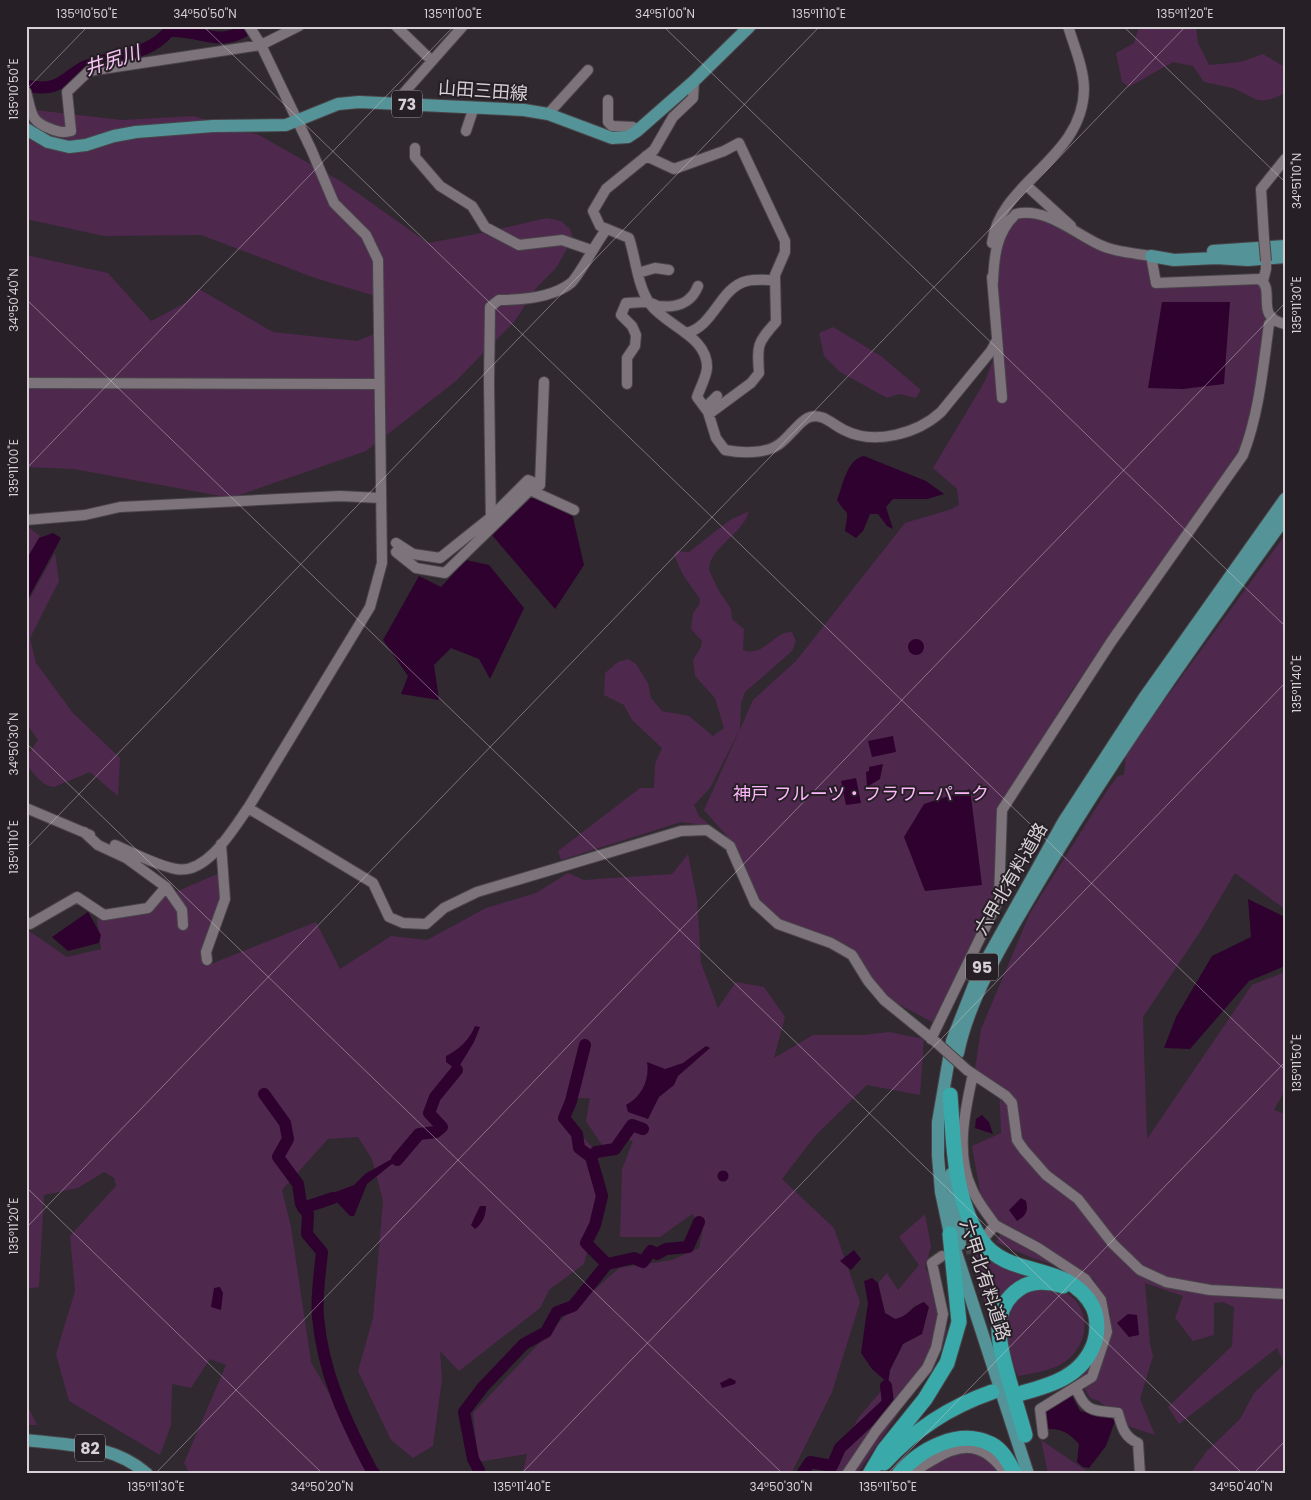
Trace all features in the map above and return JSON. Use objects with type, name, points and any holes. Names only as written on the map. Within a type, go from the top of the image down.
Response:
[{"type":"highway","points":[[950,1095],[956,1160],[963,1199],[976,1231],[984,1244],[996,1254],[1012,1262],[1054,1274],[1074,1284],[1088,1298],[1097,1324],[1096,1338],[1084,1362],[1071,1374],[1056,1384],[1021,1389],[1054,1374],[1077,1357],[1086,1343],[1089,1320],[1079,1299],[1062,1286],[1041,1282],[1022,1286],[1012,1294],[1000,1314],[999,1342],[1025,1435]]},
{"type":"highway","points":[[870,1474],[884,1450],[925,1399],[946,1363],[959,1322],[950,1234]]},
{"type":"highway","points":[[875,1474],[918,1430],[934,1419],[953,1407],[994,1396],[939,1423],[924,1433],[888,1474]]},
{"type":"highway","points":[[899,1474],[908,1463],[924,1451],[952,1439],[975,1439],[992,1445],[1007,1458],[1015,1474]]},
{"type":"main road","name":"山田三田線","points":[[26,129],[48,142],[69,147],[86,145],[114,136],[136,132],[213,126],[280,125],[296,122],[338,104],[394,104],[516,109],[548,114],[612,138],[628,137],[638,132],[750,26]]},
{"type":"main road","points":[[1216,254],[1285,241]]},
{"type":"main road","points":[[1216,254],[1285,246]]},
{"type":"main road","points":[[1151,256],[1285,252]]},
{"type":"main road","points":[[1216,254],[1248,260],[1285,257]]},
{"type":"main road","points":[[1268,524],[1285,494]]},
{"type":"main road","name":"六甲北有料道路","points":[[1028,1474],[950,1234],[941,1192],[938,1122],[952,1041],[978,974],[1019,898],[1094,775],[1144,698],[1285,499]]},
{"type":"main road","name":"六甲北有料道路","points":[[1036,1474],[1025,1435],[960,1241],[949,1155],[950,1095],[960,1045],[972,1010],[1008,935],[1072,826],[1152,704],[1285,518]]},
{"type":"main road","name":"82","points":[[26,1440],[104,1451],[124,1458],[147,1474]]},
{"type":"street","points":[[26,808],[178,870],[190,869],[201,864],[221,844],[248,808],[370,607],[382,562],[378,260],[366,234],[334,203],[311,149],[296,122],[261,45],[249,26]]},
{"type":"street","points":[[26,92],[31,115],[39,125],[62,134],[71,132],[67,92],[89,71],[261,45],[299,26]]},
{"type":"street","points":[[396,26],[431,60]]},
{"type":"street","points":[[394,104],[463,26]]},
{"type":"street","points":[[1002,398],[991,248],[996,226],[1007,206],[1060,150],[1077,124],[1084,89],[1082,74],[1068,26]]},
{"type":"street","points":[[548,114],[588,70]]},
{"type":"street","points":[[694,81],[693,98],[673,117],[661,141],[606,189],[593,211],[596,221],[606,230],[618,232],[629,238],[638,273],[649,302],[668,321],[686,333],[698,345],[705,360],[705,375],[697,397],[707,411],[720,445],[725,450],[736,452],[767,449],[778,445],[806,419],[812,416],[822,417],[846,431],[860,435],[888,436],[912,432],[941,412],[992,351],[997,340]]},
{"type":"street","points":[[608,100],[608,122],[612,126],[634,128],[638,132]]},
{"type":"street","points":[[466,131],[474,106]]},
{"type":"street","points":[[646,156],[674,168],[724,151],[739,143],[785,241],[784,252],[775,280],[778,305],[776,322],[764,335],[757,348],[759,373],[751,383],[707,411]]},
{"type":"street","points":[[414,148],[415,157],[440,186],[472,206],[485,226],[519,245],[562,240],[591,250]]},
{"type":"street","points":[[1285,158],[1260,189],[1266,261],[1266,269],[1262,281],[1268,314],[1272,320],[1285,324]]},
{"type":"street","points":[[1026,185],[1075,230]]},
{"type":"street","points":[[993,282],[1000,236],[1006,224],[1016,214],[1032,212],[1075,230],[1098,244],[1116,250],[1151,256],[1156,283],[1249,278],[1262,281]]},
{"type":"street","points":[[491,522],[490,307],[499,300],[518,300],[546,295],[571,282],[606,230]]},
{"type":"street","points":[[638,273],[655,268],[669,270]]},
{"type":"street","points":[[686,333],[695,331],[707,322],[717,306],[745,281],[775,280]]},
{"type":"street","points":[[627,384],[627,358],[635,346],[636,335],[632,326],[621,316],[626,303],[649,302],[655,305],[673,307],[685,303],[695,293],[698,286]]},
{"type":"street","points":[[934,1041],[999,900],[1002,810],[1111,642],[1243,455],[1250,436],[1263,373],[1269,324],[1272,320]]},
{"type":"street","points":[[417,575],[445,573],[528,480],[540,485],[544,382]]},
{"type":"street","points":[[26,383],[379,384]]},
{"type":"street","points":[[707,411],[717,396]]},
{"type":"street","points":[[445,573],[416,568],[396,547],[413,554],[440,558],[491,522],[530,490],[574,510]]},
{"type":"street","points":[[26,520],[85,515],[120,507],[332,497],[381,498]]},
{"type":"street","points":[[248,808],[373,883],[389,917],[402,923],[426,924],[444,908],[477,892],[681,831],[707,830],[730,846],[756,903],[778,924],[830,943],[852,955],[868,981],[884,1000],[970,1072],[1006,1096],[1012,1103],[1017,1140],[1024,1150],[1046,1175],[1078,1199],[1113,1244],[1140,1270],[1166,1282],[1210,1290],[1285,1294]]},
{"type":"street","points":[[84,832],[98,845],[126,858],[166,887],[182,910],[183,926]]},
{"type":"street","points":[[207,960],[206,952],[225,899],[221,844]]},
{"type":"street","points":[[26,922],[30,924],[77,897],[104,915],[148,908],[166,887]]},
{"type":"street","points":[[970,1072],[964,1131],[964,1168],[972,1190],[995,1225],[1038,1248],[1085,1279],[1101,1300],[1106,1332],[1092,1377],[1040,1409],[1043,1434]]},
{"type":"street","points":[[985,1237],[995,1225]]},
{"type":"street","points":[[847,1474],[876,1431],[927,1368],[936,1348],[943,1314],[932,1263],[942,1256]]},
{"type":"street","points":[[1076,1388],[1081,1401],[1091,1410],[1118,1412],[1124,1433],[1130,1440],[1138,1443],[1140,1474]]},
{"type":"street","points":[[914,1474],[949,1450],[968,1448],[984,1452],[997,1460],[1006,1474]]},
{"type":"green space","points":[[1139,26],[1196,26],[1198,43],[1209,65],[1241,62],[1263,54],[1285,67],[1285,93],[1268,100],[1257,100],[1232,88],[1204,82],[1193,66],[1173,62],[1129,87],[1122,82],[1116,53],[1134,43]]},
{"type":"green space","points":[[26,109],[122,120],[193,116],[259,135],[342,182],[428,243],[547,218],[561,221],[570,229],[573,238],[556,268],[537,287],[514,322],[456,381],[366,451],[231,498],[74,469],[26,467],[26,255],[108,273],[151,321],[185,303],[199,289],[273,332],[357,341],[377,333],[385,311],[372,295],[315,278],[201,235],[104,236],[26,219]]},
{"type":"green space","name":"神戸 フルーツ・フラワーパーク","points":[[1032,215],[1106,249],[1151,256],[1156,285],[1260,282],[1267,316],[1265,347],[1254,406],[1239,455],[1070,693],[997,813],[994,900],[934,1023],[887,998],[854,954],[779,920],[760,902],[734,844],[704,810],[753,700],[796,661],[905,523],[952,509],[959,505],[957,489],[933,468],[985,381],[1001,338],[994,262],[997,242],[1018,218]]},
{"type":"green space","points":[[833,327],[881,356],[921,390],[916,398],[899,394],[887,398],[840,372],[824,356],[819,333]]},
{"type":"green space","points":[[749,511],[740,527],[714,554],[709,570],[719,591],[731,609],[732,619],[744,629],[743,650],[750,651],[763,648],[786,633],[792,632],[796,641],[792,651],[745,692],[741,704],[740,729],[710,788],[694,805],[699,816],[711,826],[681,822],[561,860],[558,851],[640,788],[654,788],[655,764],[662,748],[632,720],[624,705],[604,695],[605,673],[618,662],[628,659],[636,664],[648,683],[651,698],[662,711],[689,716],[713,736],[724,728],[715,698],[695,676],[693,660],[701,647],[702,641],[691,629],[693,613],[699,605],[700,599],[683,575],[674,555],[677,551],[689,552],[730,520]]},
{"type":"green space","points":[[26,525],[40,536],[26,560]]},
{"type":"green space","points":[[1285,535],[1285,909],[1235,873],[1200,932],[1143,1017],[1147,1139],[1252,985],[1285,972],[1285,1090],[1274,1110],[1285,1114],[1285,1474],[1190,1474],[1207,1451],[1240,1419],[1254,1393],[1284,1364],[1277,1348],[1179,1424],[1168,1407],[1232,1346],[1234,1307],[1223,1302],[1214,1303],[1214,1335],[1193,1341],[1175,1318],[1183,1296],[1145,1283],[1150,1344],[1153,1356],[1140,1399],[1155,1435],[1128,1426],[1099,1401],[1090,1398],[1078,1376],[1093,1361],[1111,1315],[1094,1279],[1030,1257],[996,1242],[1002,1232],[984,1214],[972,1146],[1001,1133],[999,1086],[975,1069],[981,1029],[1030,913],[1108,789],[1118,776],[1124,775],[1126,753]]},
{"type":"green space","points":[[55,553],[59,581],[30,638],[36,663],[73,713],[120,758],[118,796],[90,772],[54,787],[42,782],[27,765],[29,753],[38,740],[26,723],[26,600],[30,598]]},
{"type":"green space","points":[[688,854],[697,899],[701,963],[718,1008],[736,982],[764,987],[785,1017],[774,1058],[813,1035],[864,1035],[889,1032],[924,1039],[920,1095],[867,1085],[815,1136],[782,1179],[834,1228],[860,1302],[832,1392],[791,1474],[515,1474],[523,1471],[527,1454],[478,1462],[473,1413],[565,1316],[619,1268],[672,1260],[699,1248],[703,1228],[692,1214],[660,1237],[620,1237],[622,1169],[633,1141],[624,1139],[604,1148],[586,1121],[590,1098],[575,1098],[567,1121],[599,1154],[596,1217],[584,1264],[549,1290],[540,1308],[459,1371],[440,1351],[442,1379],[433,1446],[413,1458],[391,1440],[358,1371],[373,1318],[383,1201],[372,1159],[358,1137],[328,1139],[282,1190],[291,1227],[311,1362],[367,1459],[384,1474],[190,1474],[184,1463],[226,1365],[210,1359],[191,1388],[172,1384],[171,1425],[160,1455],[69,1401],[56,1354],[75,1291],[70,1236],[116,1186],[114,1178],[104,1172],[78,1188],[44,1195],[39,1287],[26,1289],[26,929],[67,957],[101,949],[97,919],[143,906],[222,872],[211,964],[316,922],[340,969],[391,936],[427,940],[486,908],[536,893],[568,873],[584,880],[672,874]]},
{"type":"green space","points":[[925,1214],[931,1246],[925,1268],[933,1283],[947,1331],[940,1353],[857,1474],[827,1474],[859,1417],[888,1383],[890,1370],[903,1344],[916,1304],[904,1317],[896,1319],[885,1313],[878,1283],[887,1273],[898,1290],[919,1265],[899,1237]]},
{"type":"green space","points":[[979,1252],[1005,1267],[1042,1275],[1001,1302],[992,1324],[971,1260]]},
{"type":"green space","points":[[1055,1288],[1069,1294],[1077,1302],[1082,1312],[1084,1333],[1075,1353],[1066,1361],[1037,1373],[1018,1376],[1005,1338],[1006,1316],[1011,1307],[1020,1298],[1034,1289]]},
{"type":"green space","points":[[26,1403],[37,1425],[26,1425]]},
{"type":"green space","points":[[1041,1440],[1091,1474],[1048,1474]]},
{"type":"green space","points":[[957,1449],[986,1453],[1002,1474],[918,1474]]},
{"type":"shaded area","points":[[1162,302],[1230,302],[1224,384],[1183,389],[1148,388]]},
{"type":"shaded area","points":[[864,456],[926,481],[944,494],[927,499],[893,499],[886,507],[893,529],[887,526],[878,514],[870,514],[863,531],[856,538],[845,531],[847,513],[837,500],[853,462]]},
{"type":"shaded area","points":[[532,497],[572,513],[584,565],[555,609],[492,535]]},
{"type":"shaded area","points":[[53,533],[61,538],[29,597],[26,599],[26,560],[39,538]]},
{"type":"shaded area","points":[[466,560],[489,565],[524,608],[490,679],[479,659],[451,648],[434,665],[439,700],[401,694],[408,676],[383,640],[419,576],[441,587]]},
{"type":"shaded area","points":[[916,639],[922,641],[924,647],[922,653],[916,655],[910,653],[908,647],[910,641]]},
{"type":"shaded area","points":[[893,736],[896,752],[872,757],[868,741]]},
{"type":"shaded area","points":[[883,764],[880,779],[867,787],[866,772],[869,771],[869,767]]},
{"type":"shaded area","points":[[856,778],[861,803],[846,805],[841,781]]},
{"type":"shaded area","points":[[970,789],[982,885],[925,891],[904,837],[924,804]]},
{"type":"shaded area","points":[[1248,899],[1285,917],[1285,966],[1249,981],[1190,1049],[1164,1048],[1176,1017],[1212,956],[1251,937]]},
{"type":"shaded area","points":[[88,912],[101,935],[99,943],[68,951],[52,937]]},
{"type":"shaded area","points":[[475,1026],[480,1027],[474,1042],[457,1070],[446,1062],[446,1056],[463,1044]]},
{"type":"shaded area","points":[[706,1046],[710,1048],[678,1076],[674,1085],[659,1097],[648,1119],[628,1112],[626,1105],[632,1102],[644,1087],[648,1068],[647,1062],[665,1069],[683,1063]]},
{"type":"shaded area","points":[[982,1115],[989,1122],[993,1134],[975,1128],[976,1119]]},
{"type":"shaded area","points":[[397,1156],[397,1160],[367,1184],[354,1216],[350,1216],[333,1198],[333,1193],[354,1185],[365,1174]]},
{"type":"shaded area","points":[[723,1170],[729,1176],[723,1182],[717,1176]]},
{"type":"shaded area","points":[[1021,1198],[1026,1201],[1027,1211],[1017,1221],[1009,1210]]},
{"type":"shaded area","points":[[480,1206],[486,1206],[485,1213],[482,1221],[475,1229],[471,1225]]},
{"type":"shaded area","points":[[854,1250],[861,1259],[851,1270],[840,1261]]},
{"type":"shaded area","points":[[872,1278],[878,1283],[885,1313],[895,1319],[924,1302],[929,1307],[922,1334],[903,1344],[890,1370],[888,1383],[872,1369],[861,1353],[868,1303],[864,1281]]},
{"type":"shaded area","points":[[220,1287],[223,1293],[221,1310],[211,1307],[214,1288]]},
{"type":"shaded area","points":[[1128,1314],[1137,1315],[1139,1335],[1129,1337],[1117,1323]]},
{"type":"shaded area","points":[[730,1378],[736,1381],[735,1384],[722,1388],[720,1383]]},
{"type":"shaded area","points":[[1072,1396],[1080,1411],[1112,1418],[1115,1421],[1106,1446],[1089,1468],[1083,1467],[1077,1462],[1079,1444],[1072,1437],[1061,1430],[1047,1429],[1045,1411]]},
{"type":"waterway","name":"井尻川","points":[[26,86],[43,88],[53,86],[86,66],[130,54],[152,45],[169,31],[181,31],[220,38],[230,37],[252,26]]},
{"type":"waterway","points":[[477,1474],[479,1470],[473,1459],[464,1412],[483,1387],[524,1344],[546,1332],[557,1312],[573,1306],[607,1264],[586,1243],[595,1225],[602,1196],[591,1157],[579,1148],[577,1134],[564,1118],[571,1101],[585,1045]]},
{"type":"waterway","points":[[397,1160],[419,1134],[436,1132],[442,1127],[429,1113],[435,1097],[457,1070]]},
{"type":"waterway","points":[[264,1094],[285,1123],[288,1139],[278,1157],[298,1184],[301,1204],[308,1214],[307,1234],[322,1252],[318,1317],[330,1378],[353,1434],[375,1474]]},
{"type":"waterway","points":[[591,1157],[596,1152],[615,1149],[632,1125],[643,1129]]},
{"type":"waterway","points":[[303,1208],[333,1198]]},
{"type":"waterway","points":[[607,1264],[634,1258],[643,1262],[651,1251],[657,1254],[666,1249],[688,1247],[699,1222]]},
{"type":"waterway","points":[[802,1474],[810,1462],[832,1466],[840,1448],[888,1403],[886,1386]]},
{"type":"tunnel","points":[[951,1254],[969,1249],[985,1237]]}]
